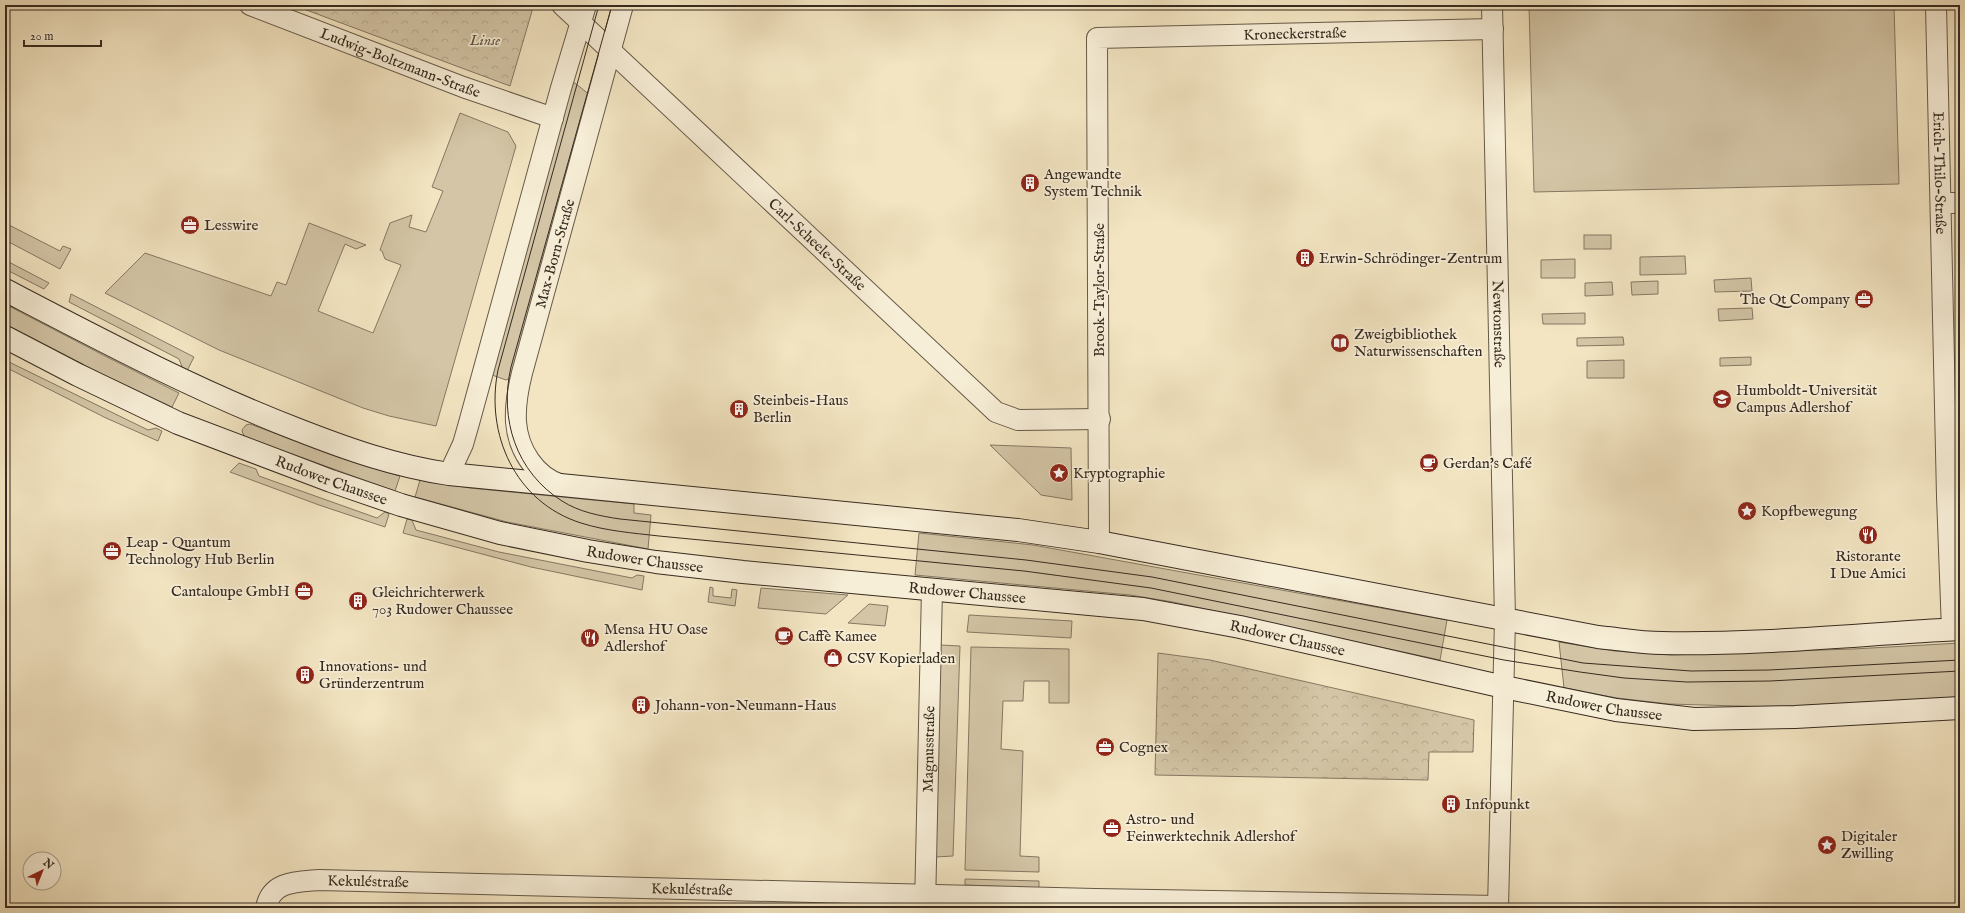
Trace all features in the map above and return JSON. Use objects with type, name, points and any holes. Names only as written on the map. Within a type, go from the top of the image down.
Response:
[{"type":"main road","points":[[5,290],[127,354],[238,407],[344,448],[413,469],[564,486],[1018,530],[1099,542],[1598,637],[1660,643],[1808,639],[1956,629]]},
{"type":"main road","name":"Rudower Chaussee","points":[[5,337],[78,375],[178,423],[217,438],[402,505],[500,533],[588,551],[656,562],[1143,609],[1240,627],[1504,687],[1616,710],[1694,719],[1795,717],[1960,708]]},
{"type":"street","name":"Ludwig-Boltzmann-Straße","points":[[250,5],[463,87],[553,118]]},
{"type":"street","name":"Carl-Scheele-Straße","points":[[562,5],[583,14],[611,50],[996,412],[1018,420],[1100,419]]},
{"type":"street","name":"Max-Born-Straße","points":[[564,486],[553,482],[539,473],[526,455],[517,429],[518,396],[522,373],[623,5]]},
{"type":"street","name":"Newtonstraße","points":[[1492,5],[1504,619],[1504,687],[1498,907]]},
{"type":"street","name":"Erich-Thilo-Straße","points":[[1936,5],[1951,203],[1947,496],[1956,629]]},
{"type":"street","points":[[449,474],[463,444],[473,410],[583,14]]},
{"type":"street","name":"Kroneckerstraße","points":[[1097,38],[1493,29]]},
{"type":"street","name":"Brook-Taylor-Straße","points":[[1097,38],[1100,419],[1099,542]]},
{"type":"street","name":"Magnusstraße","points":[[925,901],[932,589]]},
{"type":"street","name":"Kekuléstraße","points":[[269,900],[280,886],[289,883],[319,880],[925,901],[1498,907]]},
{"type":"green space","name":"Linse","points":[[293,5],[526,5],[532,11],[510,86]]},
{"type":"green space","points":[[1529,5],[1894,5],[1899,184],[1534,192]]},
{"type":"green space","points":[[572,83],[575,83],[591,96],[513,377],[506,380],[492,375]]},
{"type":"green space","points":[[460,113],[508,132],[516,146],[436,426],[389,416],[363,408],[219,350],[105,293],[145,253],[271,296],[277,282],[286,285],[309,223],[366,245],[356,249],[345,244],[318,311],[373,333],[401,265],[385,259],[382,251],[380,250],[390,223],[412,215],[409,227],[426,232],[443,191],[432,187]]},
{"type":"green space","points":[[5,223],[60,251],[63,246],[71,249],[60,269],[5,240]]},
{"type":"green space","points":[[1584,235],[1611,235],[1611,249],[1584,249]]},
{"type":"green space","points":[[1685,256],[1686,274],[1640,275],[1640,257]]},
{"type":"green space","points":[[1575,259],[1575,278],[1541,278],[1541,260]]},
{"type":"green space","points":[[5,260],[49,283],[44,289],[5,269]]},
{"type":"green space","points":[[1751,278],[1752,291],[1715,292],[1714,280]]},
{"type":"green space","points":[[1658,281],[1658,294],[1632,295],[1631,282]]},
{"type":"green space","points":[[1612,282],[1613,295],[1585,296],[1585,283]]},
{"type":"green space","points":[[71,294],[194,357],[187,371],[183,369],[179,359],[69,302]]},
{"type":"green space","points":[[5,304],[179,393],[172,407],[100,373],[5,324]]},
{"type":"green space","points":[[1752,308],[1753,319],[1719,321],[1718,309]]},
{"type":"green space","points":[[1585,313],[1585,324],[1543,324],[1542,314]]},
{"type":"green space","points":[[1623,337],[1624,345],[1577,346],[1577,338]]},
{"type":"green space","points":[[1751,357],[1751,365],[1720,366],[1720,358]]},
{"type":"green space","points":[[5,360],[148,430],[156,428],[162,431],[158,441],[106,418],[5,367]]},
{"type":"green space","points":[[1624,360],[1624,378],[1587,378],[1587,361]]},
{"type":"green space","points":[[250,424],[335,456],[400,476],[395,491],[247,438],[243,434],[242,430],[246,425]]},
{"type":"green space","points":[[990,445],[1071,448],[1072,500],[1041,495]]},
{"type":"green space","points":[[239,463],[256,469],[259,476],[377,518],[385,512],[389,514],[385,527],[319,505],[230,472]]},
{"type":"green space","points":[[420,480],[470,488],[634,504],[634,513],[651,515],[648,549],[507,522],[415,497]]},
{"type":"green space","points":[[407,519],[412,520],[416,530],[499,552],[632,578],[637,575],[644,576],[642,590],[531,567],[403,533]]},
{"type":"green space","points":[[919,533],[1033,545],[1447,620],[1440,660],[1173,602],[1130,595],[915,575]]},
{"type":"green space","points":[[710,587],[713,588],[713,596],[731,598],[732,589],[737,590],[735,606],[708,602]]},
{"type":"green space","points":[[761,588],[848,595],[826,614],[758,608]]},
{"type":"green space","points":[[869,604],[888,606],[885,626],[848,623]]},
{"type":"green space","points":[[969,615],[1072,621],[1071,638],[967,632]]},
{"type":"green space","points":[[1559,642],[1615,651],[1671,655],[1853,649],[1960,643],[1960,697],[1775,707],[1669,704],[1617,698],[1564,688]]},
{"type":"green space","points":[[940,645],[960,646],[953,856],[935,857]]},
{"type":"green space","points":[[971,647],[1069,649],[1069,703],[1049,703],[1049,681],[1024,681],[1023,701],[1003,701],[1001,749],[1023,751],[1020,856],[1039,857],[1039,872],[965,870]]},
{"type":"green space","points":[[1158,653],[1210,660],[1474,720],[1473,752],[1429,752],[1428,780],[1155,775]]},
{"type":"green space","points":[[965,879],[1039,881],[1039,888],[965,885]]},
{"type":"tram line","points":[[599,5],[498,370],[495,394],[496,418],[501,441],[510,463],[522,482],[538,499],[558,513],[590,526],[629,533],[1024,571],[1151,588],[1504,660],[1624,678],[1687,682],[1770,681],[1960,671]]},
{"type":"tram line","points":[[612,5],[511,367],[508,386],[507,406],[510,425],[522,460],[546,489],[562,501],[575,508],[590,513],[620,519],[1026,560],[1152,577],[1583,663],[1691,671],[1769,670],[1960,660]]},
{"type":"place","name":"Angewandte System Technik","points":[[1030,183]]},
{"type":"place","name":"Lesswire","points":[[190,225]]},
{"type":"place","name":"Erwin-Schrödinger-Zentrum","points":[[1305,258]]},
{"type":"place","name":"The Qt Company","points":[[1864,299]]},
{"type":"place","name":"Zweigbibliothek Naturwissenschaften","points":[[1340,343]]},
{"type":"place","name":"Humboldt-Universität Campus Adlershof","points":[[1722,399]]},
{"type":"place","name":"Steinbeis-Haus Berlin","points":[[739,409]]},
{"type":"place","name":"Gerdan's Café","points":[[1429,463]]},
{"type":"place","name":"Kryptographie","points":[[1059,473]]},
{"type":"place","name":"Kopfbewegung","points":[[1747,511]]},
{"type":"place","name":"Ristorante I Due Amici","points":[[1868,535]]},
{"type":"place","name":"Leap - Quantum Technology Hub Berlin","points":[[112,551]]},
{"type":"place","name":"Cantaloupe GmbH","points":[[304,591]]},
{"type":"place","name":"Gleichrichterwerk 703 Rudower Chaussee","points":[[358,601]]},
{"type":"place","name":"Caffè Kamee","points":[[784,636]]},
{"type":"place","name":"Mensa HU Oase Adlershof","points":[[590,638]]},
{"type":"place","name":"CSV Kopierladen","points":[[833,658]]},
{"type":"place","name":"Innovations- und Gründerzentrum","points":[[305,675]]},
{"type":"place","name":"Johann-von-Neumann-Haus","points":[[641,705]]},
{"type":"place","name":"Cognex","points":[[1105,747]]},
{"type":"place","name":"Infopunkt","points":[[1451,804]]},
{"type":"place","name":"Astro- und Feinwerktechnik Adlershof","points":[[1112,828]]},
{"type":"place","name":"Digitaler Zwilling","points":[[1827,845]]}]
